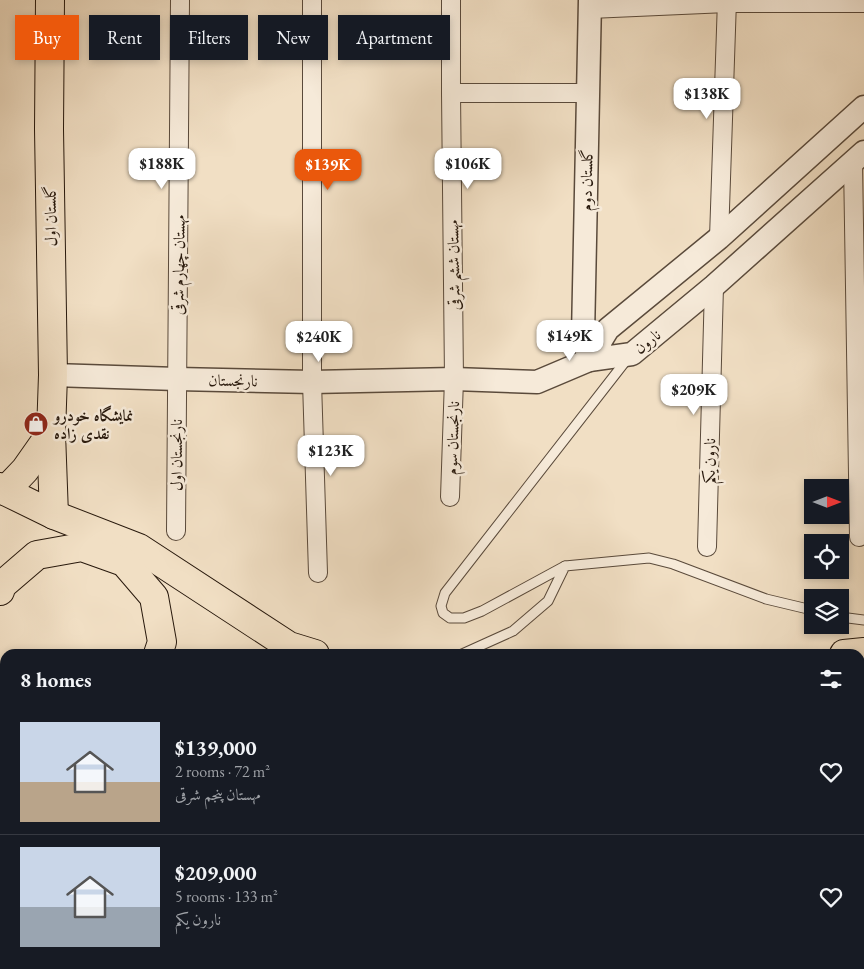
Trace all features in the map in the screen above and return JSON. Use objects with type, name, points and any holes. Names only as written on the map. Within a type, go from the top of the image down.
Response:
[{"type":"main road","name":"گلستان اول","points":[[50,0],[49,129],[53,375],[51,433],[54,515]]},
{"type":"main road","points":[[51,433],[25,470],[3,489],[54,515],[139,548],[289,646],[299,649]]},
{"type":"main road","points":[[0,591],[2,585],[37,555],[82,547],[124,562],[154,597],[162,642],[160,649]]},
{"type":"street","name":"مهستان چهارم شرقی","points":[[176,380],[180,0]]},
{"type":"street","points":[[312,0],[312,382],[318,573]]},
{"type":"street","name":"مهستان ششم شرقی","points":[[451,0],[454,380]]},
{"type":"street","points":[[590,4],[727,1],[864,3]]},
{"type":"street","points":[[719,238],[727,1]]},
{"type":"street","name":"گلستان دوم","points":[[589,360],[582,336],[590,4]]},
{"type":"street","points":[[451,93],[588,93]]},
{"type":"street","points":[[589,360],[608,329],[719,238],[864,107]]},
{"type":"street","points":[[858,157],[859,537]]},
{"type":"street","name":"نارون","points":[[589,360],[632,354],[714,286],[858,157]]},
{"type":"street","name":"نارون یکم","points":[[707,547],[714,286]]},
{"type":"street","name":"نارنجستان","points":[[53,375],[176,380],[312,382],[454,380],[537,382],[589,360]]},
{"type":"street","name":"نارنجستان اول","points":[[176,380],[176,531]]},
{"type":"street","name":"نارنجستان سوم","points":[[450,497],[454,380]]},
{"type":"lane","points":[[632,354],[446,593],[441,606],[443,612],[450,618],[464,618],[482,611],[565,566],[649,558],[673,564],[766,599],[804,608]]},
{"type":"lane","points":[[473,649],[513,631],[548,601],[565,566]]},
{"type":"lane","points":[[849,618],[864,620]]},
{"type":"place","name":"نمایشگاه خودرو نقدی زاده","points":[[36,424]]}]
